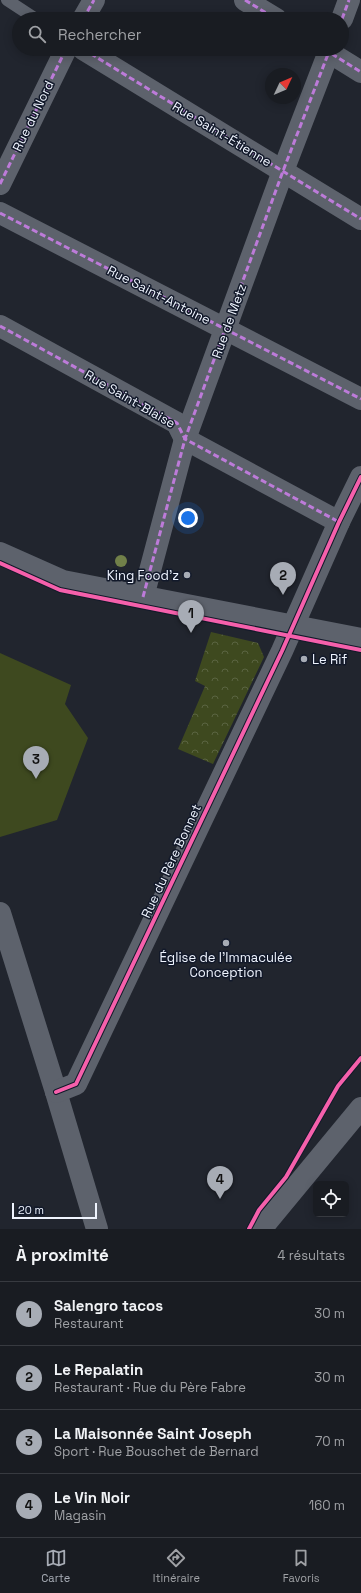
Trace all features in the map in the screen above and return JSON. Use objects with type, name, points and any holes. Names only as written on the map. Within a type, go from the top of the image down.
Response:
[{"type":"street","points":[[87,12],[94,0]]},
{"type":"street","points":[[245,0],[265,12]]},
{"type":"street","points":[[345,12],[349,0]]},
{"type":"street","name":"Rue du Nord","points":[[0,184],[63,56]]},
{"type":"street","name":"Rue Saint-Étienne","points":[[94,56],[361,220]]},
{"type":"street","name":"Rue de Metz","points":[[143,597],[186,439],[326,56]]},
{"type":"street","points":[[337,56],[361,72]]},
{"type":"street","name":"Rue Saint-Antoine","points":[[0,213],[361,399]]},
{"type":"street","name":"Rue Saint-Blaise","points":[[0,326],[177,423],[186,439],[339,522]]},
{"type":"street","name":"Rue du Père Bonnet","points":[[56,1092],[76,1084],[293,626],[339,522],[361,477]]},
{"type":"street","points":[[0,553],[63,582],[361,639]]},
{"type":"street","points":[[0,913],[56,1092],[96,1229]]},
{"type":"street","points":[[261,1229],[361,1108]]},
{"type":"lane","points":[[7,0],[25,12]]},
{"type":"green space","points":[[211,632],[258,643],[264,657],[213,764],[178,749],[205,686],[195,681]]},
{"type":"green space","points":[[0,653],[71,685],[65,704],[88,738],[57,820],[0,837]]},
{"type":"marked path","points":[[87,12],[94,0]]},
{"type":"marked path","points":[[245,0],[265,12]]},
{"type":"marked path","points":[[345,12],[349,0]]},
{"type":"marked path","points":[[0,184],[63,56]]},
{"type":"marked path","points":[[94,56],[361,219]]},
{"type":"marked path","points":[[143,597],[185,439],[283,171],[327,56]]},
{"type":"marked path","points":[[335,56],[361,72]]},
{"type":"marked path","points":[[0,213],[361,399]]},
{"type":"marked path","points":[[0,326],[177,423],[185,439],[339,522]]},
{"type":"cycle path","points":[[56,1092],[76,1084],[282,651],[339,522],[361,477]]},
{"type":"cycle path","points":[[0,563],[60,590],[361,650]]},
{"type":"cycle path","points":[[249,1229],[259,1210],[286,1177],[338,1086],[361,1058]]},
{"type":"place","name":"King Food'z","points":[[187,575]]},
{"type":"place","name":"Le Repalatin","points":[[283,595]]},
{"type":"place","name":"Salengro tacos","points":[[191,633]]},
{"type":"place","name":"Le Rif","points":[[304,659]]},
{"type":"place","name":"La Maisonnée Saint Joseph","points":[[36,779]]},
{"type":"place","name":"Église de l'Immaculée Conception","points":[[226,943]]},
{"type":"place","name":"Le Vin Noir","points":[[220,1199]]}]
